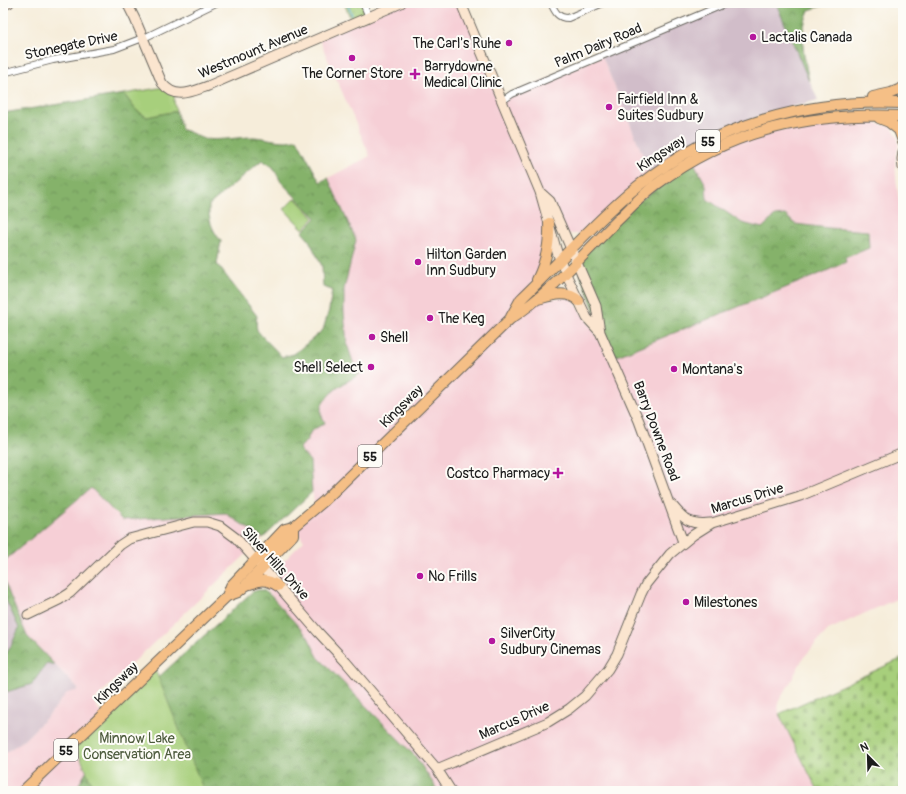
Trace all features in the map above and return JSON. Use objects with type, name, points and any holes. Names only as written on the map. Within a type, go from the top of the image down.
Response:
[{"type":"main road","points":[[845,104],[860,99],[884,95],[903,88]]},
{"type":"main road","name":"Kingsway","points":[[510,319],[521,299],[626,196],[669,163],[702,144],[744,125],[786,113],[823,105],[875,102],[903,103]]},
{"type":"main road","points":[[876,116],[889,122],[899,130],[903,141]]},
{"type":"main road","name":"Kingsway","points":[[23,791],[227,596],[238,592],[245,586],[259,563],[285,529],[293,527],[324,501],[510,319],[536,300],[655,184],[683,166],[717,148],[751,134],[781,125],[834,117],[903,116]]},
{"type":"main road","points":[[534,286],[544,264],[547,253],[549,223]]},
{"type":"main road","points":[[536,300],[555,295],[567,294],[579,301]]},
{"type":"main road","name":"Kingsway","points":[[227,596],[231,586],[259,563]]},
{"type":"main road","points":[[245,586],[265,581],[270,581],[278,586]]},
{"type":"street","points":[[3,5],[9,3]]},
{"type":"street","points":[[127,3],[143,38]]},
{"type":"street","name":"Stonegate Drive","points":[[3,73],[60,58],[114,49],[143,38],[216,3]]},
{"type":"street","points":[[363,3],[369,17]]},
{"type":"street","name":"Westmount Avenue","points":[[143,38],[162,83],[175,94],[208,86],[402,3]]},
{"type":"street","points":[[551,3],[557,14],[568,18],[603,3]]},
{"type":"street","name":"Palm Dairy Road","points":[[502,101],[512,94],[727,3]]},
{"type":"street","name":"Barry Downe Road","points":[[461,5],[540,192],[565,272],[588,318],[600,332]]},
{"type":"street","points":[[903,152],[903,168]]},
{"type":"street","name":"Barry Downe Road","points":[[540,192],[550,201],[596,306],[600,332],[639,421],[683,542]]},
{"type":"street","name":"Marcus Drive","points":[[437,768],[548,722],[569,709],[585,696],[608,670],[617,654],[637,602],[653,573],[683,542],[712,523],[800,496],[903,453]]},
{"type":"street","points":[[668,499],[689,522],[698,524],[712,523]]},
{"type":"street","name":"Silver Hills Drive","points":[[28,615],[70,593],[120,545],[129,539],[194,522],[206,522],[220,526],[236,538],[259,563],[437,768],[451,791]]},
{"type":"shaded area","points":[[402,3],[456,3],[463,8],[501,99],[602,56],[650,172],[579,234],[567,233],[550,201],[544,264],[510,318],[536,300],[571,297],[612,358],[846,262],[829,228],[795,224],[775,216],[762,228],[742,223],[707,199],[706,185],[693,161],[750,135],[870,116],[873,123],[890,126],[894,130],[898,138],[895,161],[896,178],[899,201],[903,208],[903,596],[828,630],[803,658],[778,702],[779,714],[818,791],[437,791],[435,786],[376,716],[318,657],[308,637],[264,587],[280,565],[304,541],[295,529],[315,509],[310,468],[299,449],[307,440],[311,431],[325,423],[321,413],[322,405],[330,394],[344,382],[360,374],[353,362],[347,344],[344,312],[344,289],[356,240],[328,178],[370,156],[319,39]]},
{"type":"shaded area","points":[[727,3],[776,3],[818,100],[779,110],[747,121],[650,172],[602,56]]},
{"type":"shaded area","points":[[91,488],[122,520],[225,513],[263,538],[93,701],[102,715],[88,769],[75,791],[3,791],[3,754],[23,741],[49,715],[67,692],[79,690],[27,636],[3,579],[3,562]]},
{"type":"shaded area","points":[[3,594],[19,628],[10,648],[3,658]]},
{"type":"shaded area","points":[[47,663],[55,665],[79,690],[67,693],[49,715],[23,741],[3,754],[3,693],[32,684]]},
{"type":"green space","points":[[344,3],[362,3],[369,18],[353,24]]},
{"type":"green space","points":[[776,3],[831,3],[809,10],[806,19],[803,46],[809,81]]},
{"type":"green space","points":[[164,87],[175,94],[174,101],[176,111],[147,117],[136,110],[124,94]]},
{"type":"green space","points":[[124,94],[136,110],[147,117],[176,111],[182,130],[202,138],[217,140],[254,137],[286,141],[297,139],[320,182],[328,178],[356,240],[344,289],[344,312],[347,344],[353,362],[360,374],[335,390],[324,401],[321,407],[321,414],[325,423],[311,431],[307,440],[299,449],[310,461],[312,492],[263,538],[225,513],[122,520],[91,488],[3,562],[3,113]],"holes":[[[262,160],[273,167],[281,182],[316,218],[302,232],[309,240],[322,266],[323,287],[332,290],[329,310],[323,330],[294,354],[282,357],[257,330],[257,316],[217,264],[221,241],[215,233],[209,215],[209,205]]]},
{"type":"green space","points":[[693,161],[706,185],[707,199],[742,223],[762,228],[775,216],[785,215],[795,224],[868,231],[869,248],[845,258],[846,262],[822,273],[612,358],[576,262],[632,207]]},
{"type":"green space","points":[[295,198],[314,218],[303,229],[284,209]]},
{"type":"green space","points":[[3,579],[27,636],[55,665],[47,663],[32,684],[3,693],[3,658],[10,648],[19,628],[3,594]]},
{"type":"green space","points":[[263,590],[270,595],[308,637],[318,657],[415,756],[437,791],[75,791],[88,769],[152,683],[252,592]]},
{"type":"green space","points":[[903,658],[903,791],[818,791],[779,714]]},
{"type":"green space","name":"Minnow Lake Conservation Area","points":[[154,667],[204,791],[95,791],[74,743]]},
{"type":"waterway","points":[[347,3],[352,15]]},
{"type":"place","name":"Lactalis Canada","points":[[753,37]]},
{"type":"place","name":"The Carl's Ruhe","points":[[509,43]]},
{"type":"place","name":"The Corner Store","points":[[352,58]]},
{"type":"place","name":"Barrydowne Medical Clinic","points":[[415,74]]},
{"type":"place","name":"Fairfield Inn & Suites Sudbury","points":[[609,107]]},
{"type":"place","name":"Hilton Garden Inn Sudbury","points":[[418,262]]},
{"type":"place","name":"The Keg","points":[[430,318]]},
{"type":"place","name":"Shell","points":[[372,337]]},
{"type":"place","name":"Shell Select","points":[[371,367]]},
{"type":"place","name":"Montana's","points":[[674,369]]},
{"type":"place","name":"Costco Pharmacy","points":[[558,473]]},
{"type":"place","name":"No Frills","points":[[420,576]]},
{"type":"place","name":"Milestones","points":[[686,602]]},
{"type":"place","name":"SilverCity Sudbury Cinemas","points":[[492,641]]}]
